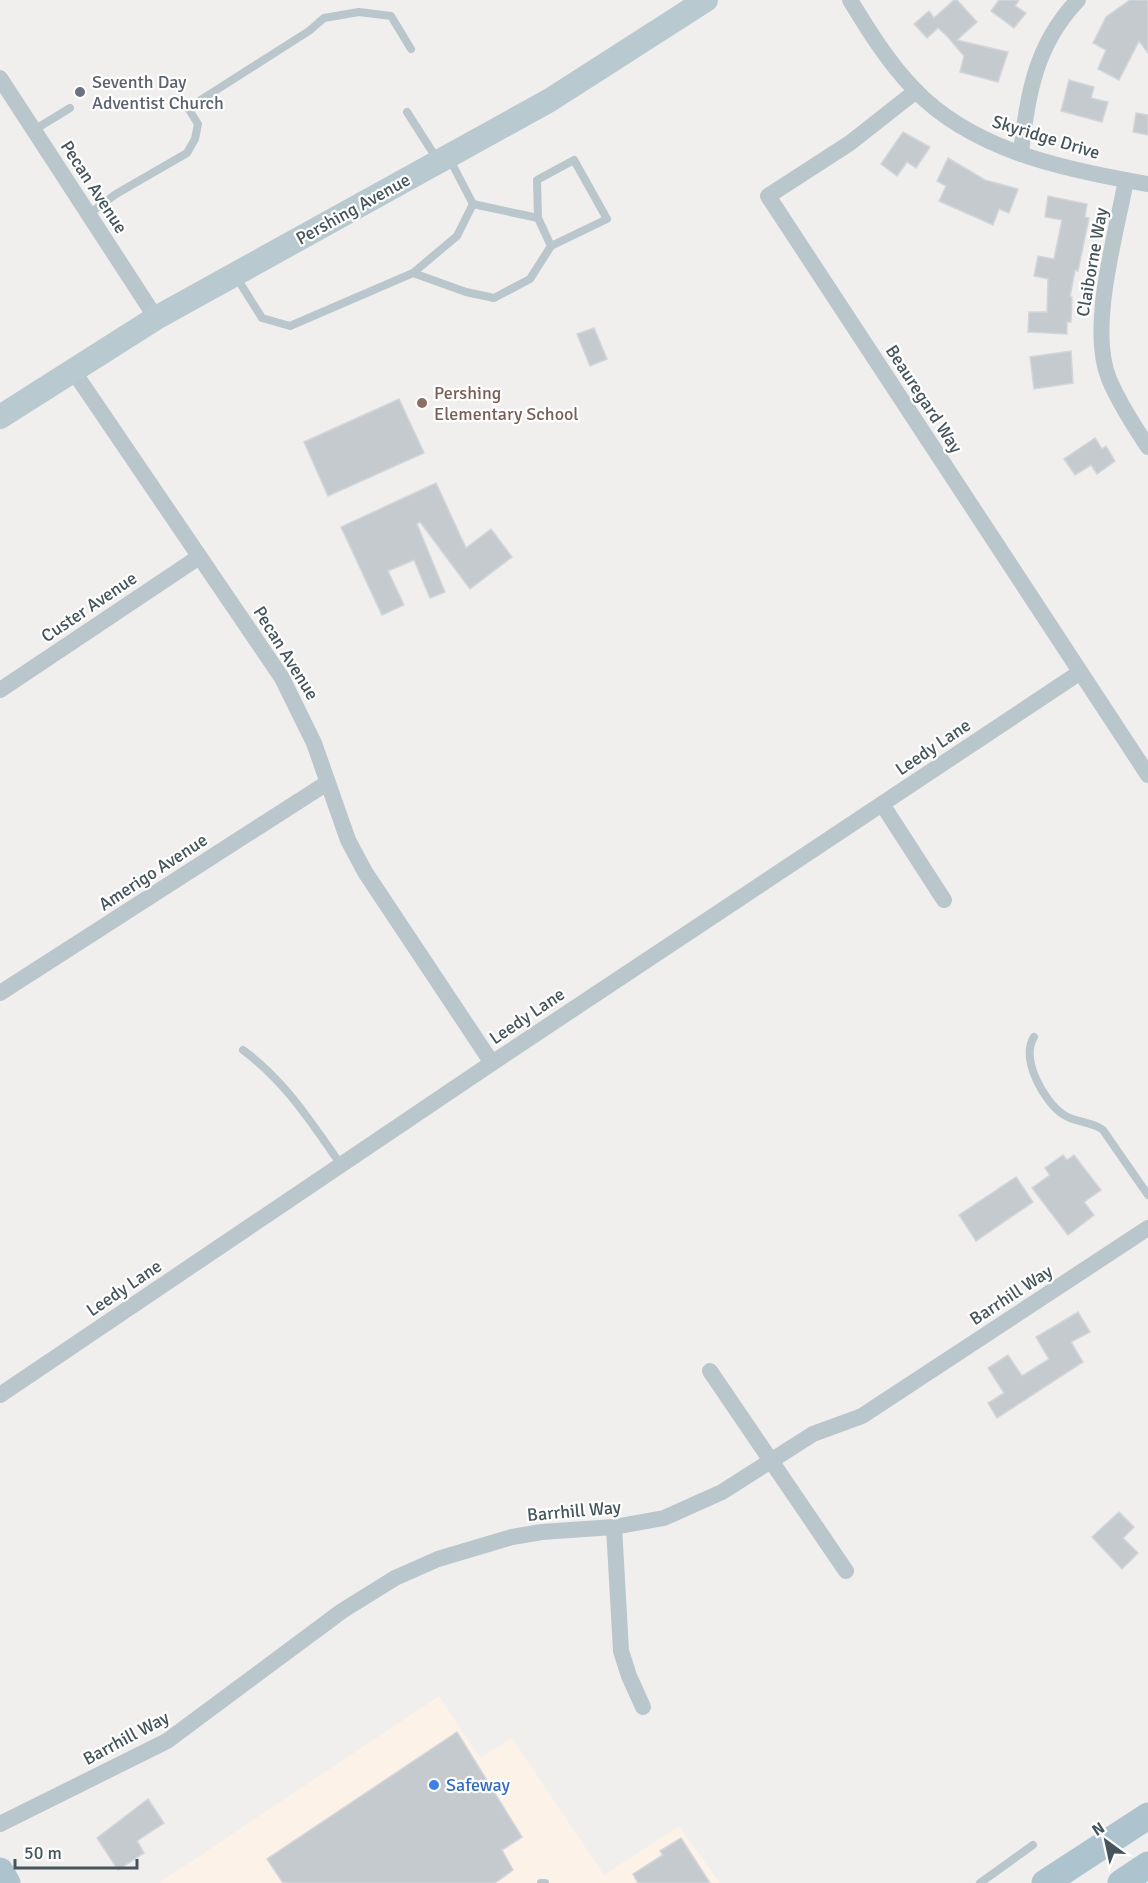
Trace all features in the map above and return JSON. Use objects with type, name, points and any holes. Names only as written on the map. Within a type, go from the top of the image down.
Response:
[{"type":"main road","points":[[1047,1882],[1148,1816]]},
{"type":"main road","points":[[1121,1883],[1148,1865]]},
{"type":"main road","points":[[0,1871],[7,1883]]},
{"type":"street","name":"Pershing Avenue","points":[[0,417],[156,318],[550,100],[706,0]]},
{"type":"street","name":"Skyridge Drive","points":[[850,0],[895,68],[916,91],[966,130],[992,144],[1056,164],[1148,184]]},
{"type":"street","points":[[1021,152],[1028,94],[1034,73],[1062,21],[1078,0]]},
{"type":"street","name":"Pecan Avenue","points":[[0,78],[156,318]]},
{"type":"street","name":"Beauregard Way","points":[[916,91],[850,142],[768,196],[1079,673],[1148,774]]},
{"type":"street","name":"Claiborne Way","points":[[1126,180],[1101,326],[1108,378],[1130,420],[1148,447]]},
{"type":"street","name":"Pecan Avenue","points":[[74,372],[282,678],[314,743],[348,840],[365,872],[492,1062]]},
{"type":"street","name":"Custer Avenue","points":[[0,690],[199,557]]},
{"type":"street","name":"Leedy Lane","points":[[0,1395],[492,1062],[1079,673]]},
{"type":"street","name":"Amerigo Avenue","points":[[0,993],[327,783]]},
{"type":"street","points":[[882,804],[944,900]]},
{"type":"street","name":"Barrhill Way","points":[[0,1824],[167,1741],[192,1725],[342,1611],[395,1578],[467,1549],[512,1537],[542,1532],[614,1527],[664,1518],[722,1492],[813,1434],[862,1416],[1147,1230]]},
{"type":"street","points":[[710,1371],[846,1571]]},
{"type":"street","points":[[614,1527],[621,1651],[629,1676],[644,1707]]},
{"type":"lane","points":[[89,214],[116,194],[187,153],[195,139],[198,124],[188,108],[309,31],[324,18],[359,12],[391,16],[411,49]]},
{"type":"lane","points":[[34,130],[70,108]]},
{"type":"lane","points":[[407,111],[473,204],[538,218]]},
{"type":"lane","points":[[413,273],[466,292],[494,298],[530,279],[551,246],[608,219],[574,160],[537,180],[538,218],[551,246]]},
{"type":"lane","points":[[234,275],[262,318],[290,326],[413,273],[457,236],[473,204]]},
{"type":"lane","points":[[1034,1037],[1028,1051],[1029,1063],[1052,1102],[1065,1116],[1097,1125],[1103,1130],[1148,1195]]},
{"type":"lane","points":[[243,1050],[267,1068],[288,1090],[341,1165]]},
{"type":"lane","points":[[980,1883],[1033,1845]]},
{"type":"shaded area","points":[[439,1696],[480,1758],[512,1738],[604,1875],[679,1826],[720,1883],[159,1883]]},
{"type":"building","points":[[954,0],[957,0],[977,22],[957,40],[1008,52],[998,82],[960,72],[964,56],[946,35],[938,28],[927,38],[914,24],[929,11],[934,18]]},
{"type":"building","points":[[999,0],[1019,0],[1015,6],[1026,13],[1014,28],[991,11]]},
{"type":"building","points":[[1130,0],[1148,0],[1148,53],[1139,41],[1119,80],[1098,69],[1106,50],[1093,43],[1106,17]]},
{"type":"building","points":[[1069,80],[1094,87],[1091,98],[1108,102],[1102,122],[1061,111]]},
{"type":"building","points":[[1136,113],[1148,115],[1148,135],[1133,132]]},
{"type":"building","points":[[903,132],[930,147],[916,168],[907,162],[897,176],[881,164]]},
{"type":"building","points":[[948,158],[985,180],[1018,189],[1009,213],[999,209],[993,225],[939,201],[946,186],[937,181]]},
{"type":"building","points":[[1048,196],[1087,204],[1085,217],[1089,218],[1078,271],[1075,270],[1070,297],[1072,297],[1071,322],[1067,322],[1067,334],[1028,332],[1029,312],[1047,312],[1048,279],[1034,276],[1038,256],[1054,259],[1062,220],[1045,217]]},
{"type":"building","points":[[594,328],[607,359],[590,366],[577,334]]},
{"type":"building","points":[[1071,351],[1073,383],[1034,389],[1030,357]]},
{"type":"building","points":[[399,399],[424,453],[328,496],[304,442]]},
{"type":"building","points":[[1095,438],[1102,449],[1106,446],[1115,461],[1097,474],[1091,465],[1075,475],[1064,459]]},
{"type":"building","points":[[436,483],[466,548],[491,529],[512,557],[470,589],[420,522],[417,524],[445,592],[430,598],[414,560],[388,571],[404,605],[382,615],[341,527]]},
{"type":"building","points":[[1063,1155],[1067,1160],[1074,1155],[1101,1190],[1084,1202],[1094,1215],[1068,1235],[1032,1188],[1050,1175],[1045,1168]]},
{"type":"building","points":[[1016,1177],[1033,1202],[976,1241],[959,1215]]},
{"type":"building","points":[[1078,1312],[1090,1332],[1071,1342],[1083,1362],[997,1418],[988,1403],[1004,1393],[988,1368],[1008,1355],[1022,1376],[1049,1359],[1036,1337]]},
{"type":"building","points":[[1119,1512],[1134,1527],[1123,1538],[1138,1553],[1122,1569],[1092,1537]]},
{"type":"building","name":"Safeway","points":[[457,1732],[522,1837],[502,1850],[513,1870],[495,1883],[283,1883],[267,1859]]},
{"type":"building","points":[[148,1799],[164,1823],[137,1841],[144,1853],[118,1870],[97,1838]]},
{"type":"building","points":[[681,1838],[710,1883],[638,1883],[633,1874],[663,1855],[660,1851]]},
{"type":"place","name":"Seventh Day Adventist Church","points":[[80,92]]},
{"type":"place","name":"Pershing Elementary School","points":[[422,403]]},
{"type":"place","name":"Safeway","points":[[434,1785]]}]
